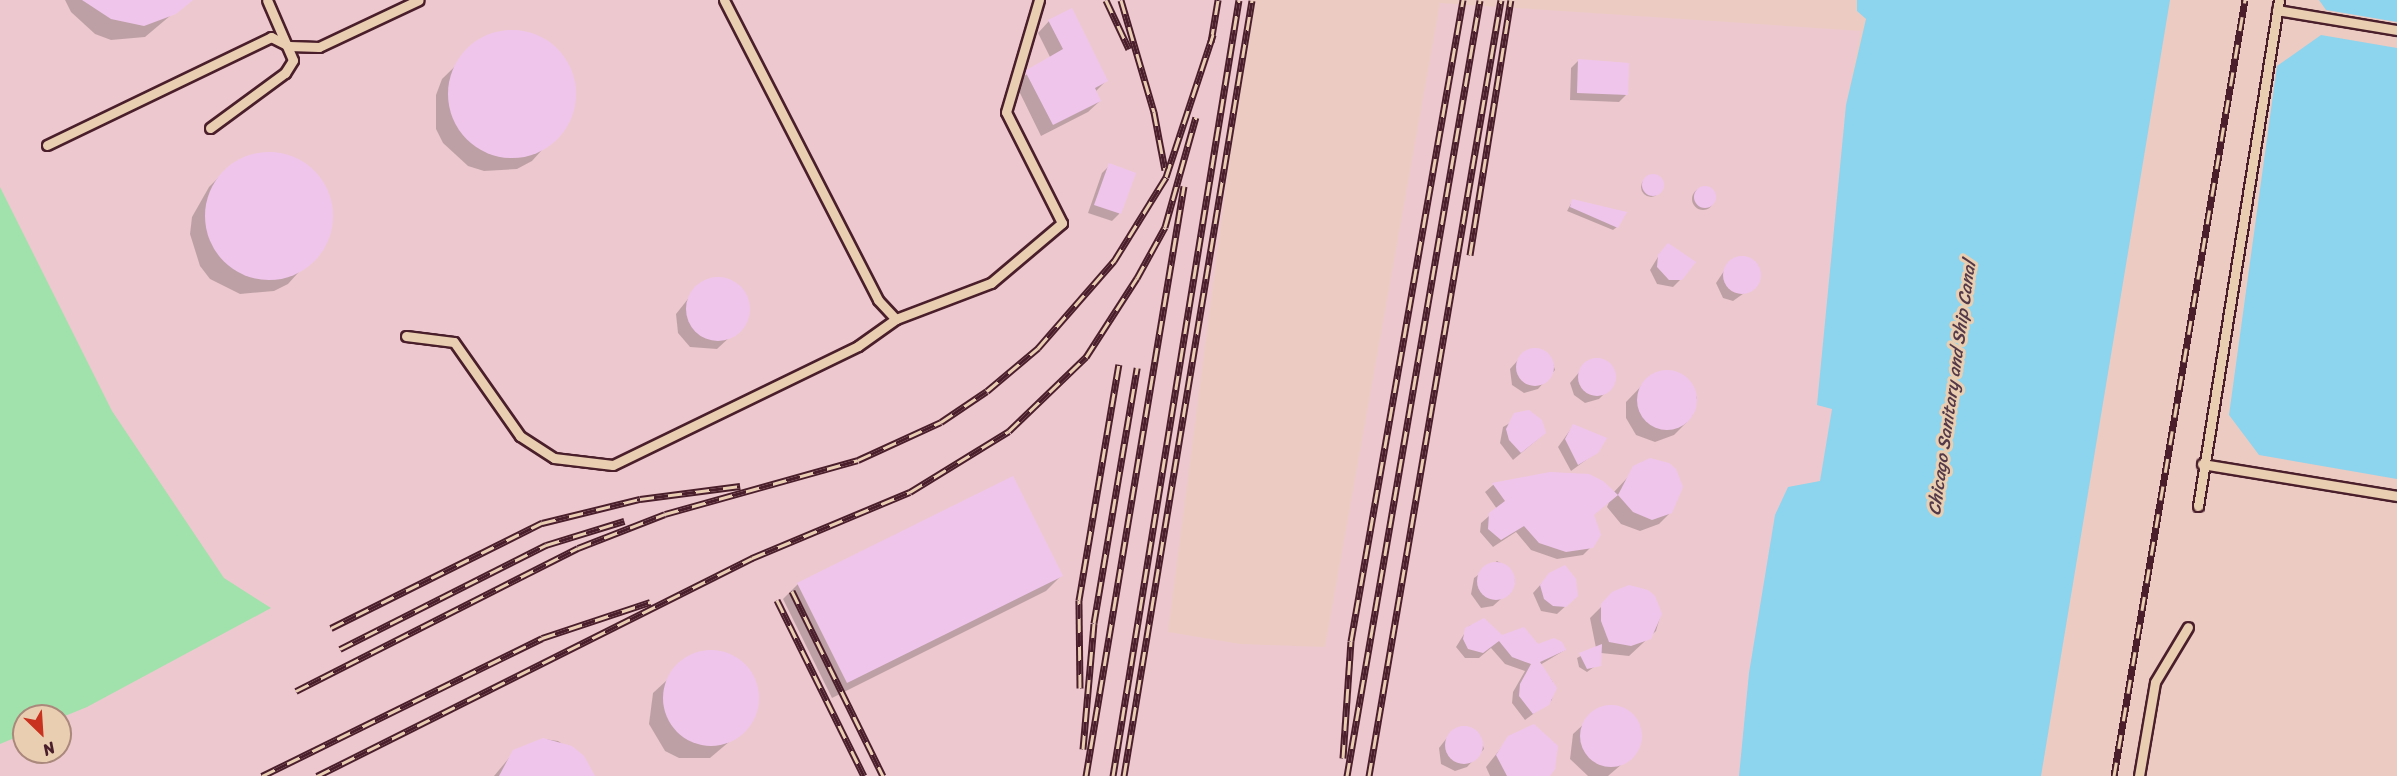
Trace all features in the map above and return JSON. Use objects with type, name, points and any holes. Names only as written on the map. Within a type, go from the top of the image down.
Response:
[{"type":"lane","points":[[210,128],[285,74],[293,60],[289,46],[267,0]]},
{"type":"lane","points":[[48,145],[271,37],[289,46],[319,47],[419,0]]},
{"type":"lane","points":[[724,0],[878,300],[896,319]]},
{"type":"lane","points":[[406,336],[454,342],[520,436],[554,458],[613,465],[858,346],[896,319],[991,283],[1062,223],[1006,112],[1039,0]]},
{"type":"lane","points":[[2198,506],[2202,464],[2278,5],[2397,30]]},
{"type":"lane","points":[[2202,464],[2397,496]]},
{"type":"lane","points":[[2139,776],[2155,682],[2188,627]]},
{"type":"shaded area","points":[[0,0],[1250,0],[1168,632],[1240,644],[1325,647],[1440,3],[1861,31],[1846,105],[1817,405],[1832,409],[1820,481],[1788,487],[1739,776],[0,776]]},
{"type":"green space","points":[[0,187],[112,411],[224,578],[271,608],[72,713],[72,704],[12,704],[12,739],[0,744]]},
{"type":"water","name":"Chicago Sanitary and Ship Canal","points":[[1857,0],[2170,0],[2041,776],[1739,776],[1749,673],[1775,515],[1788,487],[1820,481],[1832,409],[1817,405],[1846,105],[1866,19],[1857,11]]},
{"type":"water","points":[[2319,0],[2397,0],[2397,22],[2326,10]]},
{"type":"water","points":[[2321,35],[2397,48],[2397,479],[2259,455],[2229,415],[2277,66]]},
{"type":"building","points":[[82,0],[193,0],[176,14],[144,26],[111,19]]},
{"type":"building","points":[[1072,8],[1108,81],[1095,88],[1101,101],[1053,125],[1025,71],[1063,49],[1048,20]]},
{"type":"building","points":[[512,30],[536,35],[557,49],[571,70],[576,94],[571,118],[557,139],[536,153],[512,158],[488,153],[467,139],[453,118],[448,94],[453,70],[467,49],[488,35]]},
{"type":"building","points":[[1578,59],[1629,63],[1628,95],[1577,93]]},
{"type":"building","points":[[269,152],[293,157],[314,171],[328,192],[333,216],[328,240],[314,261],[293,275],[269,280],[245,275],[224,261],[210,240],[205,216],[210,192],[224,171],[245,157]]},
{"type":"building","points":[[1109,163],[1136,173],[1121,214],[1094,205]]},
{"type":"building","points":[[1653,174],[1661,177],[1664,185],[1661,193],[1653,196],[1645,193],[1642,185],[1645,177]]},
{"type":"building","points":[[1705,186],[1713,189],[1716,197],[1713,205],[1705,208],[1697,205],[1694,197],[1697,189]]},
{"type":"building","points":[[1572,199],[1627,212],[1618,228],[1570,207]]},
{"type":"building","points":[[1668,243],[1696,262],[1682,280],[1669,280],[1657,267],[1658,255]]},
{"type":"building","points":[[1742,256],[1755,262],[1761,275],[1755,288],[1742,294],[1729,288],[1723,275],[1729,262]]},
{"type":"building","points":[[718,277],[736,283],[744,291],[750,309],[744,327],[736,335],[718,341],[700,335],[692,327],[686,309],[692,291],[700,283]]},
{"type":"building","points":[[1535,348],[1549,353],[1554,367],[1549,381],[1535,386],[1521,381],[1516,367],[1521,353]]},
{"type":"building","points":[[1597,358],[1604,359],[1610,364],[1615,370],[1615,384],[1610,390],[1604,395],[1597,396],[1590,395],[1584,390],[1579,384],[1578,377],[1579,370],[1584,364],[1590,359]]},
{"type":"building","points":[[1661,370],[1673,370],[1689,378],[1695,388],[1697,400],[1695,412],[1689,422],[1673,430],[1661,430],[1645,422],[1637,406],[1637,394],[1645,378]]},
{"type":"building","points":[[1529,410],[1542,420],[1546,433],[1521,453],[1509,440],[1506,429],[1514,413]]},
{"type":"building","points":[[1573,424],[1607,438],[1598,453],[1578,465],[1565,439]]},
{"type":"building","points":[[1650,458],[1669,463],[1676,469],[1683,487],[1672,513],[1652,520],[1633,512],[1618,495],[1633,466]]},
{"type":"building","points":[[1550,472],[1589,474],[1603,481],[1618,495],[1594,515],[1601,535],[1593,548],[1566,552],[1539,543],[1524,526],[1501,540],[1488,529],[1489,513],[1505,501],[1492,483]]},
{"type":"building","points":[[1013,476],[1063,576],[847,683],[797,583]]},
{"type":"building","points":[[1496,562],[1510,567],[1515,581],[1510,595],[1496,600],[1482,595],[1477,581],[1482,567]]},
{"type":"building","points":[[1565,565],[1576,579],[1578,596],[1566,607],[1553,606],[1544,599],[1540,585],[1549,573]]},
{"type":"building","points":[[1629,585],[1648,590],[1655,596],[1662,614],[1651,639],[1631,646],[1609,642],[1601,621],[1601,604],[1612,592]]},
{"type":"building","points":[[1484,618],[1502,635],[1524,627],[1538,644],[1554,638],[1562,642],[1566,650],[1540,662],[1557,688],[1549,705],[1533,714],[1519,696],[1520,684],[1531,664],[1512,657],[1499,641],[1483,653],[1468,649],[1463,639],[1465,628]]},
{"type":"building","points":[[1602,644],[1601,666],[1587,669],[1579,653]]},
{"type":"building","points":[[711,650],[729,654],[745,664],[755,680],[759,698],[755,716],[745,732],[729,742],[711,746],[693,742],[677,732],[667,716],[663,698],[667,680],[677,664],[693,654]]},
{"type":"building","points":[[1611,705],[1633,714],[1642,736],[1633,758],[1611,767],[1589,758],[1580,736],[1589,714]]},
{"type":"building","points":[[1534,724],[1558,746],[1555,769],[1550,776],[1507,776],[1496,755],[1508,736]]},
{"type":"building","points":[[1464,726],[1471,727],[1477,732],[1482,738],[1482,752],[1477,758],[1471,763],[1464,764],[1457,763],[1451,758],[1446,752],[1445,745],[1446,738],[1451,732],[1457,727]]},
{"type":"building","points":[[543,738],[572,746],[584,756],[595,776],[499,776],[513,750]]},
{"type":"railway","points":[[1106,0],[1129,49]]},
{"type":"railway","points":[[1121,0],[1154,112],[1165,170]]},
{"type":"railway","points":[[1211,42],[1218,0]]},
{"type":"railway","points":[[1113,776],[1239,0]]},
{"type":"railway","points":[[1124,776],[1252,0]]},
{"type":"railway","points":[[1343,758],[1351,641],[1463,0]]},
{"type":"railway","points":[[1347,776],[1480,0]]},
{"type":"railway","points":[[1369,776],[1501,0]]},
{"type":"railway","points":[[1470,255],[1511,0]]},
{"type":"railway","points":[[2114,776],[2245,0]]},
{"type":"railway","points":[[296,691],[578,548],[665,514],[858,460],[941,422],[987,391],[1038,348],[1114,261],[1166,177],[1213,35]]},
{"type":"railway","points":[[317,776],[752,558],[910,492],[1009,431],[1086,357],[1137,278],[1165,227],[1196,117]]},
{"type":"railway","points":[[1086,776],[1184,186]]},
{"type":"railway","points":[[1080,688],[1079,600],[1119,364]]},
{"type":"railway","points":[[1083,749],[1094,623],[1137,368]]},
{"type":"railway","points":[[331,628],[542,523],[640,499],[740,486]]},
{"type":"railway","points":[[340,649],[546,545],[624,521]]},
{"type":"railway","points":[[792,591],[883,776]]},
{"type":"railway","points":[[777,600],[864,776]]},
{"type":"railway","points":[[262,776],[542,638],[650,602]]}]
